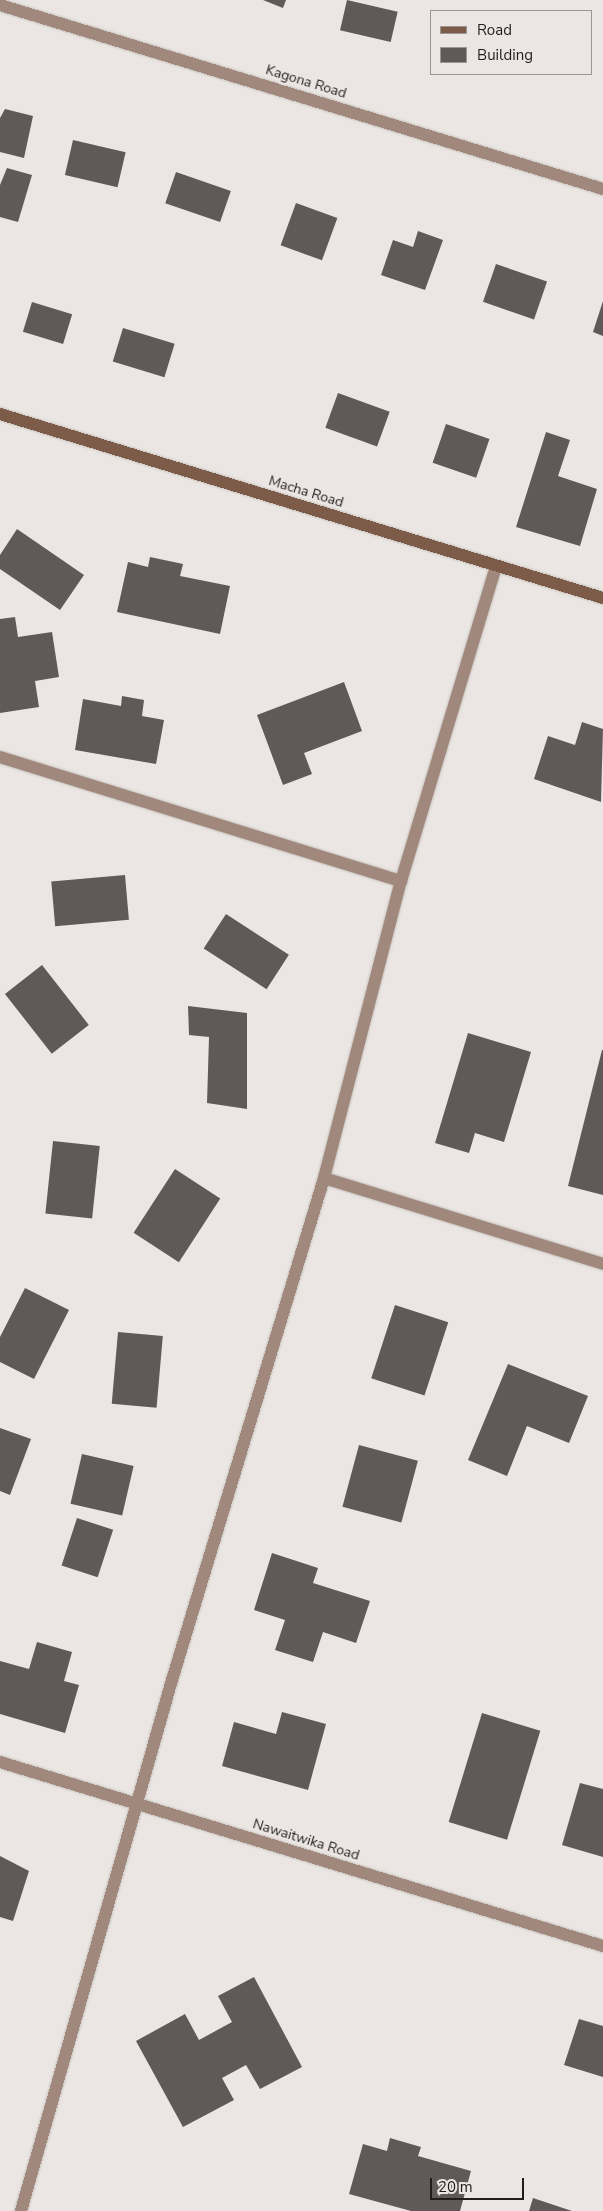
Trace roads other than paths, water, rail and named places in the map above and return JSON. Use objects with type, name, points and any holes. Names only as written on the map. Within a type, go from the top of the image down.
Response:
[{"type":"main road","name":"Macha Road","points":[[0,414],[603,598]]},
{"type":"street","name":"Kagona Road","points":[[0,5],[603,188]]},
{"type":"street","points":[[21,2211],[136,1804],[324,1178],[402,880],[496,566]]},
{"type":"street","points":[[0,756],[402,880]]},
{"type":"street","points":[[324,1178],[603,1264]]},
{"type":"street","name":"Nawaitwika Road","points":[[0,1762],[603,1946]]}]
